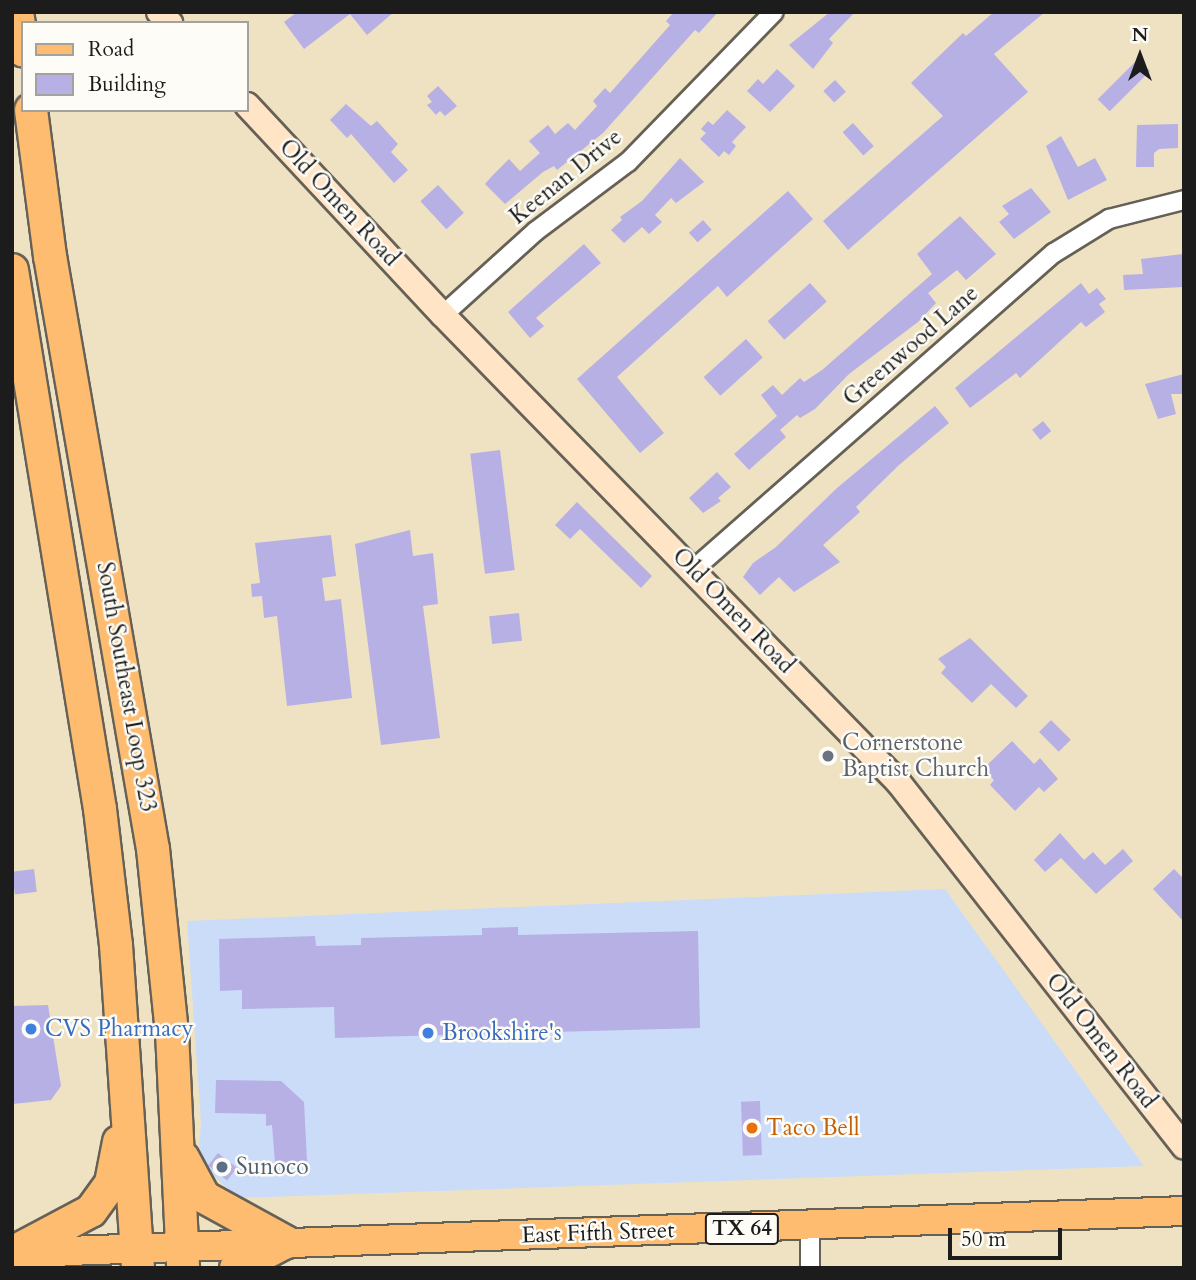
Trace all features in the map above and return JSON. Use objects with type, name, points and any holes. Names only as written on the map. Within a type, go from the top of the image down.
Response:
[{"type":"highway","points":[[17,12],[21,38]]},
{"type":"highway","name":"South Southeast Loop 323","points":[[31,112],[51,256],[153,849],[167,971],[178,1136],[182,1257]]},
{"type":"highway","name":"South Southeast Loop 323","points":[[12,270],[102,822],[127,1096],[137,1258]]},
{"type":"highway","points":[[57,537],[99,530]]},
{"type":"highway","points":[[12,1254],[83,1219],[99,1203],[114,1173],[127,1096]]},
{"type":"highway","points":[[178,1136],[185,1166],[204,1197],[222,1211],[286,1242]]},
{"type":"highway","points":[[236,1268],[286,1242]]},
{"type":"highway","points":[[12,1254],[49,1268]]},
{"type":"main road","name":"East Fifth Street","points":[[12,1254],[182,1257],[286,1242],[1184,1211]]},
{"type":"street","name":"Keenan Drive","points":[[443,315],[536,231],[628,162],[774,12]]},
{"type":"street","name":"Old Omen Road","points":[[248,106],[443,315],[694,569],[899,783],[1184,1147]]},
{"type":"street","name":"Greenwood Lane","points":[[694,569],[1054,253],[1109,219],[1184,200]]},
{"type":"street","points":[[810,1226],[810,1268]]},
{"type":"shaded area","points":[[945,889],[1144,1166],[238,1198],[207,1170],[199,1146],[201,1123],[187,921]]},
{"type":"building","points":[[297,12],[394,12],[367,35],[350,14],[304,49],[284,22]]},
{"type":"building","points":[[674,12],[718,12],[699,33],[695,30],[603,133],[557,170],[554,166],[543,172],[505,204],[485,184],[492,176],[509,159],[520,171],[540,153],[529,141],[548,125],[555,134],[568,123],[575,130],[597,106],[593,101],[605,88],[610,93],[670,25],[666,21]]},
{"type":"building","points":[[830,12],[855,12],[829,39],[833,43],[813,69],[789,45]]},
{"type":"building","points":[[994,12],[1045,12],[994,54],[1028,92],[848,250],[823,221],[943,116],[911,83],[963,33],[966,36]]},
{"type":"building","points":[[1138,59],[1150,71],[1110,111],[1098,99]]},
{"type":"building","points":[[777,69],[795,86],[770,112],[747,91],[758,79],[763,84]]},
{"type":"building","points":[[835,80],[846,92],[834,103],[823,91]]},
{"type":"building","points":[[438,86],[457,106],[445,116],[440,111],[436,115],[427,105],[432,102],[427,96]]},
{"type":"building","points":[[346,104],[371,126],[377,121],[398,144],[391,152],[408,170],[394,183],[351,134],[347,138],[330,120]]},
{"type":"building","points":[[727,110],[746,127],[732,142],[736,146],[729,155],[724,151],[719,157],[700,139],[706,133],[701,129],[708,121],[713,125]]},
{"type":"building","points":[[853,123],[874,146],[863,155],[843,132]]},
{"type":"building","points":[[1178,124],[1178,148],[1159,149],[1154,153],[1154,167],[1136,167],[1137,125]]},
{"type":"building","points":[[1061,136],[1078,167],[1095,158],[1107,180],[1068,200],[1046,146]]},
{"type":"building","points":[[680,158],[704,182],[676,203],[671,198],[655,215],[662,222],[649,234],[642,227],[624,243],[611,230],[622,220],[620,217],[642,201]]},
{"type":"building","points":[[438,185],[464,213],[446,229],[420,201]]},
{"type":"building","points":[[1031,188],[1051,212],[1014,239],[999,222],[1009,214],[1002,206]]},
{"type":"building","points":[[788,191],[813,219],[727,297],[718,286],[617,377],[664,433],[640,453],[577,379]]},
{"type":"building","points":[[960,216],[996,254],[966,280],[957,270],[928,293],[936,303],[918,322],[849,374],[815,409],[800,418],[797,415],[780,430],[786,437],[749,470],[734,454],[777,416],[761,395],[773,385],[782,395],[800,378],[804,382],[822,370],[932,274],[917,254]]},
{"type":"building","points":[[703,220],[712,230],[698,242],[689,233]]},
{"type":"building","points":[[584,244],[601,263],[536,318],[544,326],[530,338],[508,312]]},
{"type":"building","points":[[1183,254],[1184,287],[1124,290],[1123,275],[1143,274],[1141,259]]},
{"type":"building","points":[[810,283],[827,302],[784,340],[768,321]]},
{"type":"building","points":[[1081,283],[1089,294],[1097,288],[1106,299],[1099,304],[1105,312],[1086,327],[1081,322],[1020,378],[1016,373],[970,408],[955,388]]},
{"type":"building","points":[[746,339],[763,358],[720,396],[704,377]]},
{"type":"building","points":[[1184,374],[1184,394],[1171,394],[1176,414],[1158,419],[1145,384]]},
{"type":"building","points":[[935,406],[949,423],[899,465],[856,507],[860,512],[823,545],[840,562],[794,592],[779,577],[760,595],[743,577],[753,563],[776,547],[837,488]]},
{"type":"building","points":[[1043,421],[1051,431],[1040,440],[1032,430]]},
{"type":"building","points":[[500,450],[515,570],[485,574],[470,454]]},
{"type":"building","points":[[717,472],[731,487],[718,498],[721,501],[703,513],[689,498]]},
{"type":"building","points":[[577,502],[652,576],[641,588],[580,529],[570,539],[555,525]]},
{"type":"building","points":[[410,530],[413,556],[433,553],[438,604],[423,606],[440,738],[381,745],[355,544]]},
{"type":"building","points":[[331,535],[336,576],[322,578],[325,601],[341,599],[352,698],[287,706],[277,616],[264,618],[262,596],[252,597],[251,584],[260,583],[255,543]]},
{"type":"building","points":[[519,613],[522,641],[492,644],[489,616]]},
{"type":"building","points":[[970,638],[1028,696],[1016,708],[991,684],[972,703],[941,673],[946,667],[938,659]]},
{"type":"building","points":[[1051,720],[1071,740],[1059,752],[1039,732]]},
{"type":"building","points":[[1012,741],[1034,764],[1040,758],[1058,779],[1044,792],[1039,787],[1015,811],[990,785],[994,780],[983,769]]},
{"type":"building","points":[[1060,833],[1084,860],[1093,852],[1105,865],[1123,849],[1133,861],[1096,894],[1061,858],[1045,872],[1034,860]]},
{"type":"building","points":[[34,869],[37,892],[15,895],[12,872]]},
{"type":"building","points":[[1174,869],[1184,879],[1184,922],[1153,889]]},
{"type":"building","points":[[518,927],[518,935],[698,931],[700,1028],[335,1038],[334,1007],[242,1009],[242,990],[220,991],[219,939],[315,936],[316,946],[361,945],[361,938],[482,935],[482,928]]},
{"type":"building","name":"CVS Pharmacy","points":[[48,1005],[61,1086],[51,1100],[13,1104],[12,1006]]},
{"type":"building","points":[[216,1080],[281,1081],[304,1102],[307,1161],[275,1163],[272,1125],[266,1126],[266,1114],[215,1113]]},
{"type":"building","name":"Taco Bell","points":[[760,1101],[762,1155],[743,1156],[741,1102]]},
{"type":"building","name":"Sunoco","points":[[218,1153],[237,1168],[227,1180],[208,1166]]},
{"type":"place","name":"Cornerstone Baptist Church","points":[[828,756]]},
{"type":"place","name":"CVS Pharmacy","points":[[31,1029]]},
{"type":"place","name":"Brookshire's","points":[[428,1033]]},
{"type":"place","name":"Taco Bell","points":[[752,1128]]},
{"type":"place","name":"Sunoco","points":[[222,1167]]}]
